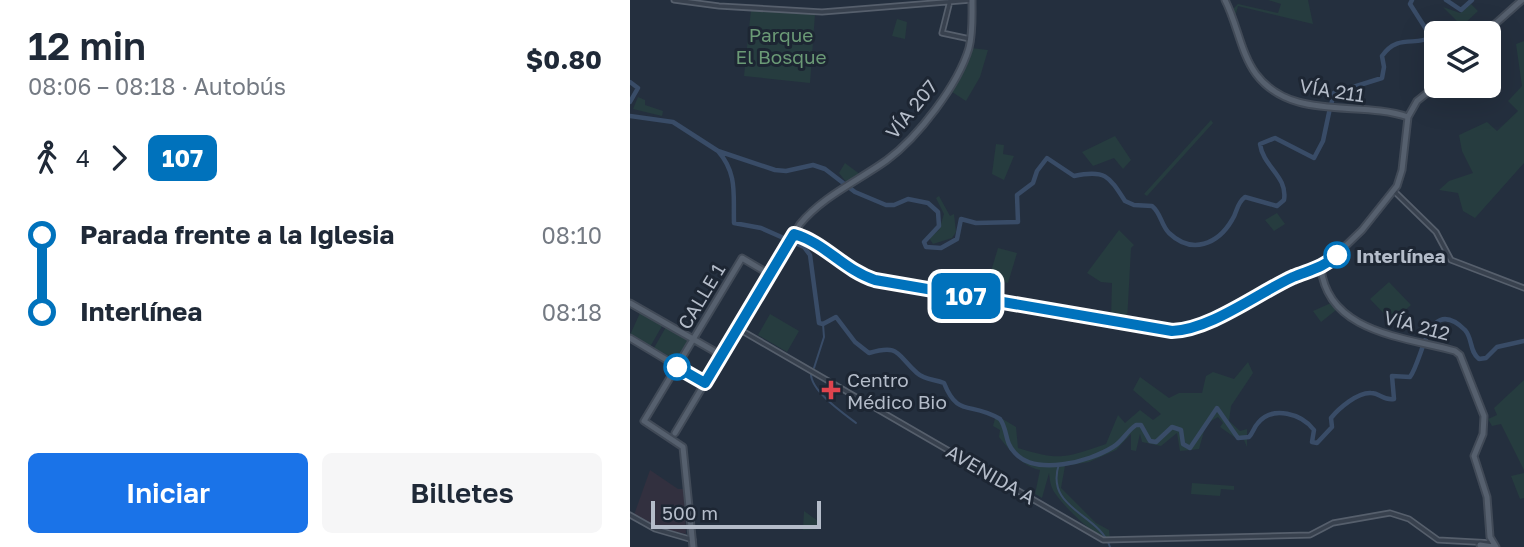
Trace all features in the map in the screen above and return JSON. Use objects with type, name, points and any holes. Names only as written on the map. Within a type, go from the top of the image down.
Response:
[{"type":"main road","name":"VÍA 207","points":[[675,433],[767,275],[800,224],[816,207],[889,158],[916,132],[960,70],[971,39],[971,0]]},
{"type":"main road","name":"VÍA 211","points":[[1224,0],[1255,74],[1288,99],[1324,106],[1387,111],[1408,117]]},
{"type":"main road","points":[[1498,21],[1522,0]]},
{"type":"main road","points":[[800,224],[800,231],[806,238],[851,270],[875,280],[1163,331],[1197,327],[1291,278],[1321,268],[1362,230],[1394,191],[1401,174],[1408,117],[1424,96]]},
{"type":"main road","points":[[792,237],[806,238]]},
{"type":"main road","name":"CALLE 1","points":[[668,437],[644,421],[742,258],[767,275]]},
{"type":"main road","name":"VÍA 212","points":[[1321,268],[1332,300],[1339,308],[1377,332],[1460,355],[1482,406],[1485,428],[1474,456],[1487,497],[1490,545]]},
{"type":"main road","points":[[630,303],[721,355]]},
{"type":"main road","points":[[630,338],[705,383]]},
{"type":"main road","points":[[678,443],[675,433],[668,437],[684,449],[693,544]]},
{"type":"street","points":[[674,0],[719,6],[822,12],[971,0]]},
{"type":"street","points":[[950,1],[942,33],[971,39]]},
{"type":"street","points":[[1394,191],[1431,226],[1451,260],[1524,288]]},
{"type":"street","name":"AVENIDA A","points":[[737,328],[1109,541],[1310,535],[1333,523],[1391,513],[1409,519],[1438,540],[1490,545]]},
{"type":"street","points":[[630,515],[655,529],[693,544]]},
{"type":"shaded area","points":[[650,470],[678,489],[684,489],[686,534],[658,528],[634,515]]},
{"type":"green space","points":[[1268,0],[1308,0],[1313,24],[1238,6],[1235,17],[1232,10],[1238,4],[1278,13],[1281,4]]},
{"type":"green space","points":[[1471,4],[1478,11],[1467,21],[1457,21],[1443,7],[1460,13]]},
{"type":"green space","name":"Parque El Bosque","points":[[751,10],[815,14],[810,83],[744,76]]},
{"type":"green space","points":[[897,19],[907,22],[905,39],[892,36]]},
{"type":"green space","points":[[1524,41],[1524,163],[1475,218],[1463,211],[1458,193],[1439,190],[1449,181],[1473,173],[1462,151],[1459,135],[1487,122],[1497,131],[1518,111],[1508,101],[1522,86],[1516,44]]},
{"type":"green space","points":[[971,48],[988,50],[980,77],[966,101],[949,90]]},
{"type":"green space","points":[[638,97],[645,100],[645,105],[663,111],[662,116],[633,109]]},
{"type":"green space","points":[[1211,120],[1213,123],[1147,196],[1144,194]]},
{"type":"green space","points":[[1115,136],[1131,160],[1123,169],[1114,158],[1093,166],[1082,152]]},
{"type":"green space","points":[[996,144],[1004,145],[1003,154],[1014,156],[1004,180],[992,174]]},
{"type":"green space","points":[[845,163],[861,175],[847,183],[839,173]]},
{"type":"green space","points":[[939,196],[950,216],[954,214],[956,232],[952,238],[933,244],[929,238],[939,230],[944,214],[936,198]]},
{"type":"green space","points":[[1277,213],[1285,224],[1274,231],[1265,220]]},
{"type":"green space","points":[[1119,230],[1134,245],[1131,248],[1127,322],[1111,318],[1112,283],[1101,282],[1087,273]]},
{"type":"green space","points":[[998,248],[1017,253],[1008,283],[989,278]]},
{"type":"green space","points":[[1389,282],[1411,305],[1392,322],[1370,299]]},
{"type":"green space","points":[[1331,303],[1336,310],[1321,322],[1313,311]]},
{"type":"green space","points":[[640,313],[662,326],[650,347],[630,335]]},
{"type":"green space","points":[[770,314],[799,331],[787,352],[758,335]]},
{"type":"green space","points":[[666,327],[690,340],[678,361],[654,348]]},
{"type":"green space","points":[[1248,362],[1253,373],[1231,406],[1229,421],[1240,431],[1247,429],[1247,447],[1244,440],[1237,439],[1220,427],[1223,423],[1218,417],[1206,424],[1199,449],[1180,451],[1177,433],[1161,446],[1142,442],[1140,434],[1136,451],[1131,450],[1131,434],[1116,450],[1089,462],[1065,466],[1061,488],[1096,523],[1109,530],[1110,539],[1088,527],[1063,503],[1053,490],[1049,473],[1042,498],[1035,494],[1040,470],[1017,457],[999,437],[1000,430],[993,426],[996,415],[1016,427],[1018,448],[1044,455],[1071,455],[1106,444],[1118,415],[1125,423],[1140,410],[1153,420],[1161,414],[1133,390],[1140,377],[1169,398],[1179,393],[1202,393],[1206,376],[1213,372],[1234,379]]},
{"type":"green space","points":[[1524,380],[1524,470],[1501,424],[1492,426],[1488,419],[1497,415],[1494,408]]},
{"type":"green space","points":[[1524,473],[1524,498],[1520,499],[1511,476]]},
{"type":"green space","points":[[1192,483],[1234,486],[1234,490],[1221,489],[1220,496],[1191,494]]},
{"type":"green space","points":[[804,511],[818,521],[818,529],[803,530]]},
{"type":"waterway","points":[[1331,105],[1334,93],[1382,78],[1382,56],[1388,49],[1401,43],[1431,37],[1410,4],[1412,0]]},
{"type":"waterway","points":[[1446,0],[1461,10],[1472,0]]},
{"type":"waterway","points":[[630,82],[638,88],[630,102]]},
{"type":"waterway","points":[[630,116],[673,122],[718,151],[775,170],[786,171],[813,165],[825,169],[855,192],[886,205],[894,205],[908,199],[928,203],[938,212],[939,226],[924,242],[926,247],[941,248],[957,239],[961,219],[976,223],[1018,222],[1017,195],[1033,183],[1037,171],[1047,158],[1074,176],[1093,173],[1105,176],[1125,201],[1134,205],[1152,206],[1166,230],[1178,240],[1187,244],[1204,244],[1226,228],[1245,197],[1277,206],[1284,200],[1282,184],[1262,152],[1260,144],[1275,138],[1314,158],[1323,141],[1330,108]]},
{"type":"waterway","points":[[718,151],[732,177],[734,223],[761,228],[804,247],[810,255],[819,323],[823,324],[836,317],[855,342],[869,353],[879,350],[897,352],[920,375],[944,383],[954,401],[960,405],[1000,419],[1015,453],[1036,464],[1063,464],[1091,458],[1116,445],[1136,425],[1141,425],[1150,441],[1156,442],[1172,427],[1181,430],[1183,444],[1190,448],[1217,408],[1238,438],[1249,437],[1264,417],[1279,413],[1295,416],[1309,424],[1314,430],[1312,442],[1317,443],[1332,427],[1331,418],[1355,398],[1371,393],[1394,399],[1392,376],[1410,377],[1429,333],[1435,324],[1443,319],[1453,321],[1465,330],[1479,359],[1486,358],[1497,347],[1524,341]]},
{"type":"waterway","points":[[814,368],[824,337],[823,324]]},
{"type":"waterway","points":[[811,374],[812,381],[822,394],[856,423]]},
{"type":"waterway","points":[[1059,464],[1056,479],[1059,491],[1075,510],[1096,526],[1110,547]]},
{"type":"bus line","name":"107","points":[[677,367],[705,383],[794,234],[811,240],[851,270],[875,280],[1073,313],[1146,329],[1172,331],[1197,327],[1291,278],[1321,268],[1337,255]]},
{"type":"place","name":"Interlínea","points":[[1337,255]]},
{"type":"place","name":"Centro Médico Bio","points":[[831,390]]}]
